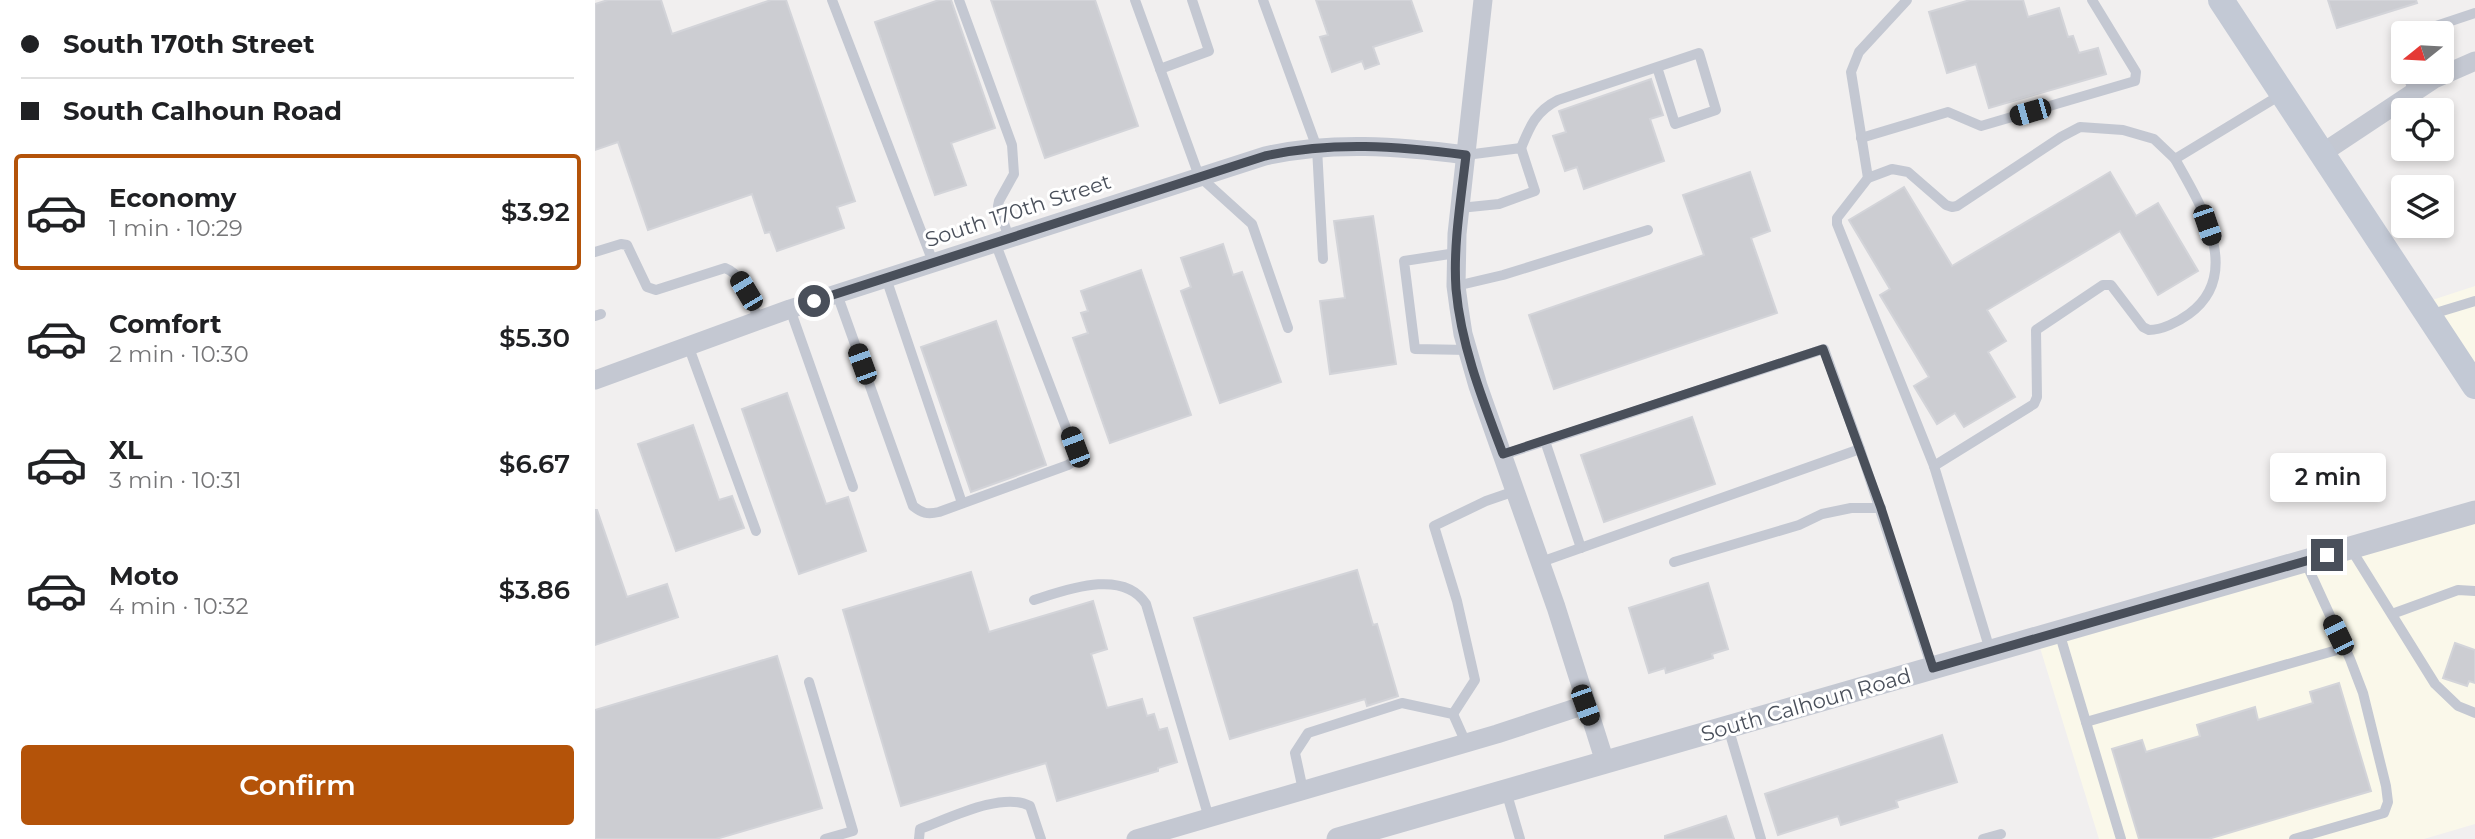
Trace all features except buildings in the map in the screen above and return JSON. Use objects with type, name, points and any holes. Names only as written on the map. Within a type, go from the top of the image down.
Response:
[{"type":"main road","points":[[2221,0],[2475,386]]},
{"type":"street","points":[[1483,0],[1460,208],[1456,286],[1468,350],[1541,562],[1605,762]]},
{"type":"street","points":[[2321,154],[2434,79],[2475,61]]},
{"type":"street","name":"South 170th Street","points":[[595,380],[790,309],[1265,156],[1356,145],[1466,155]]},
{"type":"street","name":"South Calhoun Road","points":[[1338,839],[2475,512]]},
{"type":"street","points":[[1136,839],[1467,743],[1585,705]]},
{"type":"lane","points":[[832,0],[933,262]]},
{"type":"lane","points":[[837,294],[913,506],[920,512],[929,514],[1068,466],[1074,461],[1076,454],[1002,240],[998,206],[1014,174],[1012,145],[959,0]]},
{"type":"lane","points":[[1135,0],[1199,176],[1252,224],[1288,328]]},
{"type":"lane","points":[[1160,69],[1209,51],[1192,0]]},
{"type":"lane","points":[[1263,0],[1317,148],[1323,259]]},
{"type":"lane","points":[[1868,178],[1851,72],[1853,62],[1907,0]]},
{"type":"lane","points":[[1861,138],[1948,113],[1981,126],[2135,81],[2136,72],[2092,0]]},
{"type":"lane","points":[[2451,21],[2475,13]]},
{"type":"lane","points":[[1460,208],[1499,204],[1535,191],[1521,148],[1532,120],[1545,106],[1657,67],[1699,53],[1716,110],[1675,124],[1657,67]]},
{"type":"lane","points":[[2411,84],[2414,92]]},
{"type":"lane","points":[[2175,159],[2282,94]]},
{"type":"lane","points":[[1934,466],[2034,404],[2037,397],[2036,330],[2103,285],[2111,285],[2143,327],[2149,330],[2180,320],[2203,304],[2215,277],[2214,246],[2200,203],[2175,159],[2154,139],[2123,130],[2080,127],[1952,207],[1908,172],[1892,169],[1868,178],[1841,212],[1837,224],[1934,466],[1990,652]]},
{"type":"lane","points":[[1466,155],[1521,148]]},
{"type":"lane","points":[[1456,286],[1503,275],[1648,230]]},
{"type":"lane","points":[[595,252],[621,244],[627,245],[647,287],[656,290],[729,269],[746,291],[759,320]]},
{"type":"lane","points":[[1456,254],[1404,261],[1415,349],[1468,350]]},
{"type":"lane","points":[[885,278],[962,503]]},
{"type":"lane","points":[[2428,315],[2475,301]]},
{"type":"lane","points":[[790,309],[853,487]]},
{"type":"lane","points":[[688,345],[756,531]]},
{"type":"lane","points":[[1503,454],[1823,349],[1881,508],[1933,668]]},
{"type":"lane","points":[[1545,441],[1581,548]]},
{"type":"lane","points":[[1541,562],[1860,449]]},
{"type":"lane","points":[[1453,714],[1475,680],[1457,601],[1434,526],[1515,491]]},
{"type":"lane","points":[[1674,562],[1798,525],[1822,514],[1851,508],[1881,508]]},
{"type":"lane","points":[[2350,548],[2435,684],[2458,706],[2475,713]]},
{"type":"lane","points":[[2294,839],[2384,813],[2388,802],[2363,693],[2305,561]]},
{"type":"lane","points":[[1034,600],[1075,587],[1108,585],[1139,593],[1146,604],[1209,818]]},
{"type":"lane","points":[[2392,614],[2458,590],[2475,591]]},
{"type":"lane","points":[[2059,632],[2122,839]]},
{"type":"lane","points":[[2086,722],[2344,648]]},
{"type":"lane","points":[[809,682],[853,831],[825,839]]},
{"type":"lane","points":[[1303,790],[1296,753],[1308,733],[1402,703],[1453,714]]},
{"type":"lane","points":[[1453,714],[1467,743]]},
{"type":"lane","points":[[1728,727],[1761,839]]},
{"type":"lane","points":[[1506,791],[1520,839]]},
{"type":"lane","points":[[919,839],[920,829],[990,804],[1021,801],[1030,806],[1041,839]]},
{"type":"lane","points":[[1983,839],[2001,834]]},
{"type":"shaded area","points":[[2475,286],[2475,386],[2420,304]]},
{"type":"shaded area","points":[[2475,512],[2475,824],[2424,839],[2099,839],[2037,638]]},
{"type":"route","points":[[814,301],[1265,156],[1356,145],[1466,155],[1457,234],[1458,308],[1478,386],[1503,454],[1823,349],[1881,508],[1933,668],[2327,555]]}]
